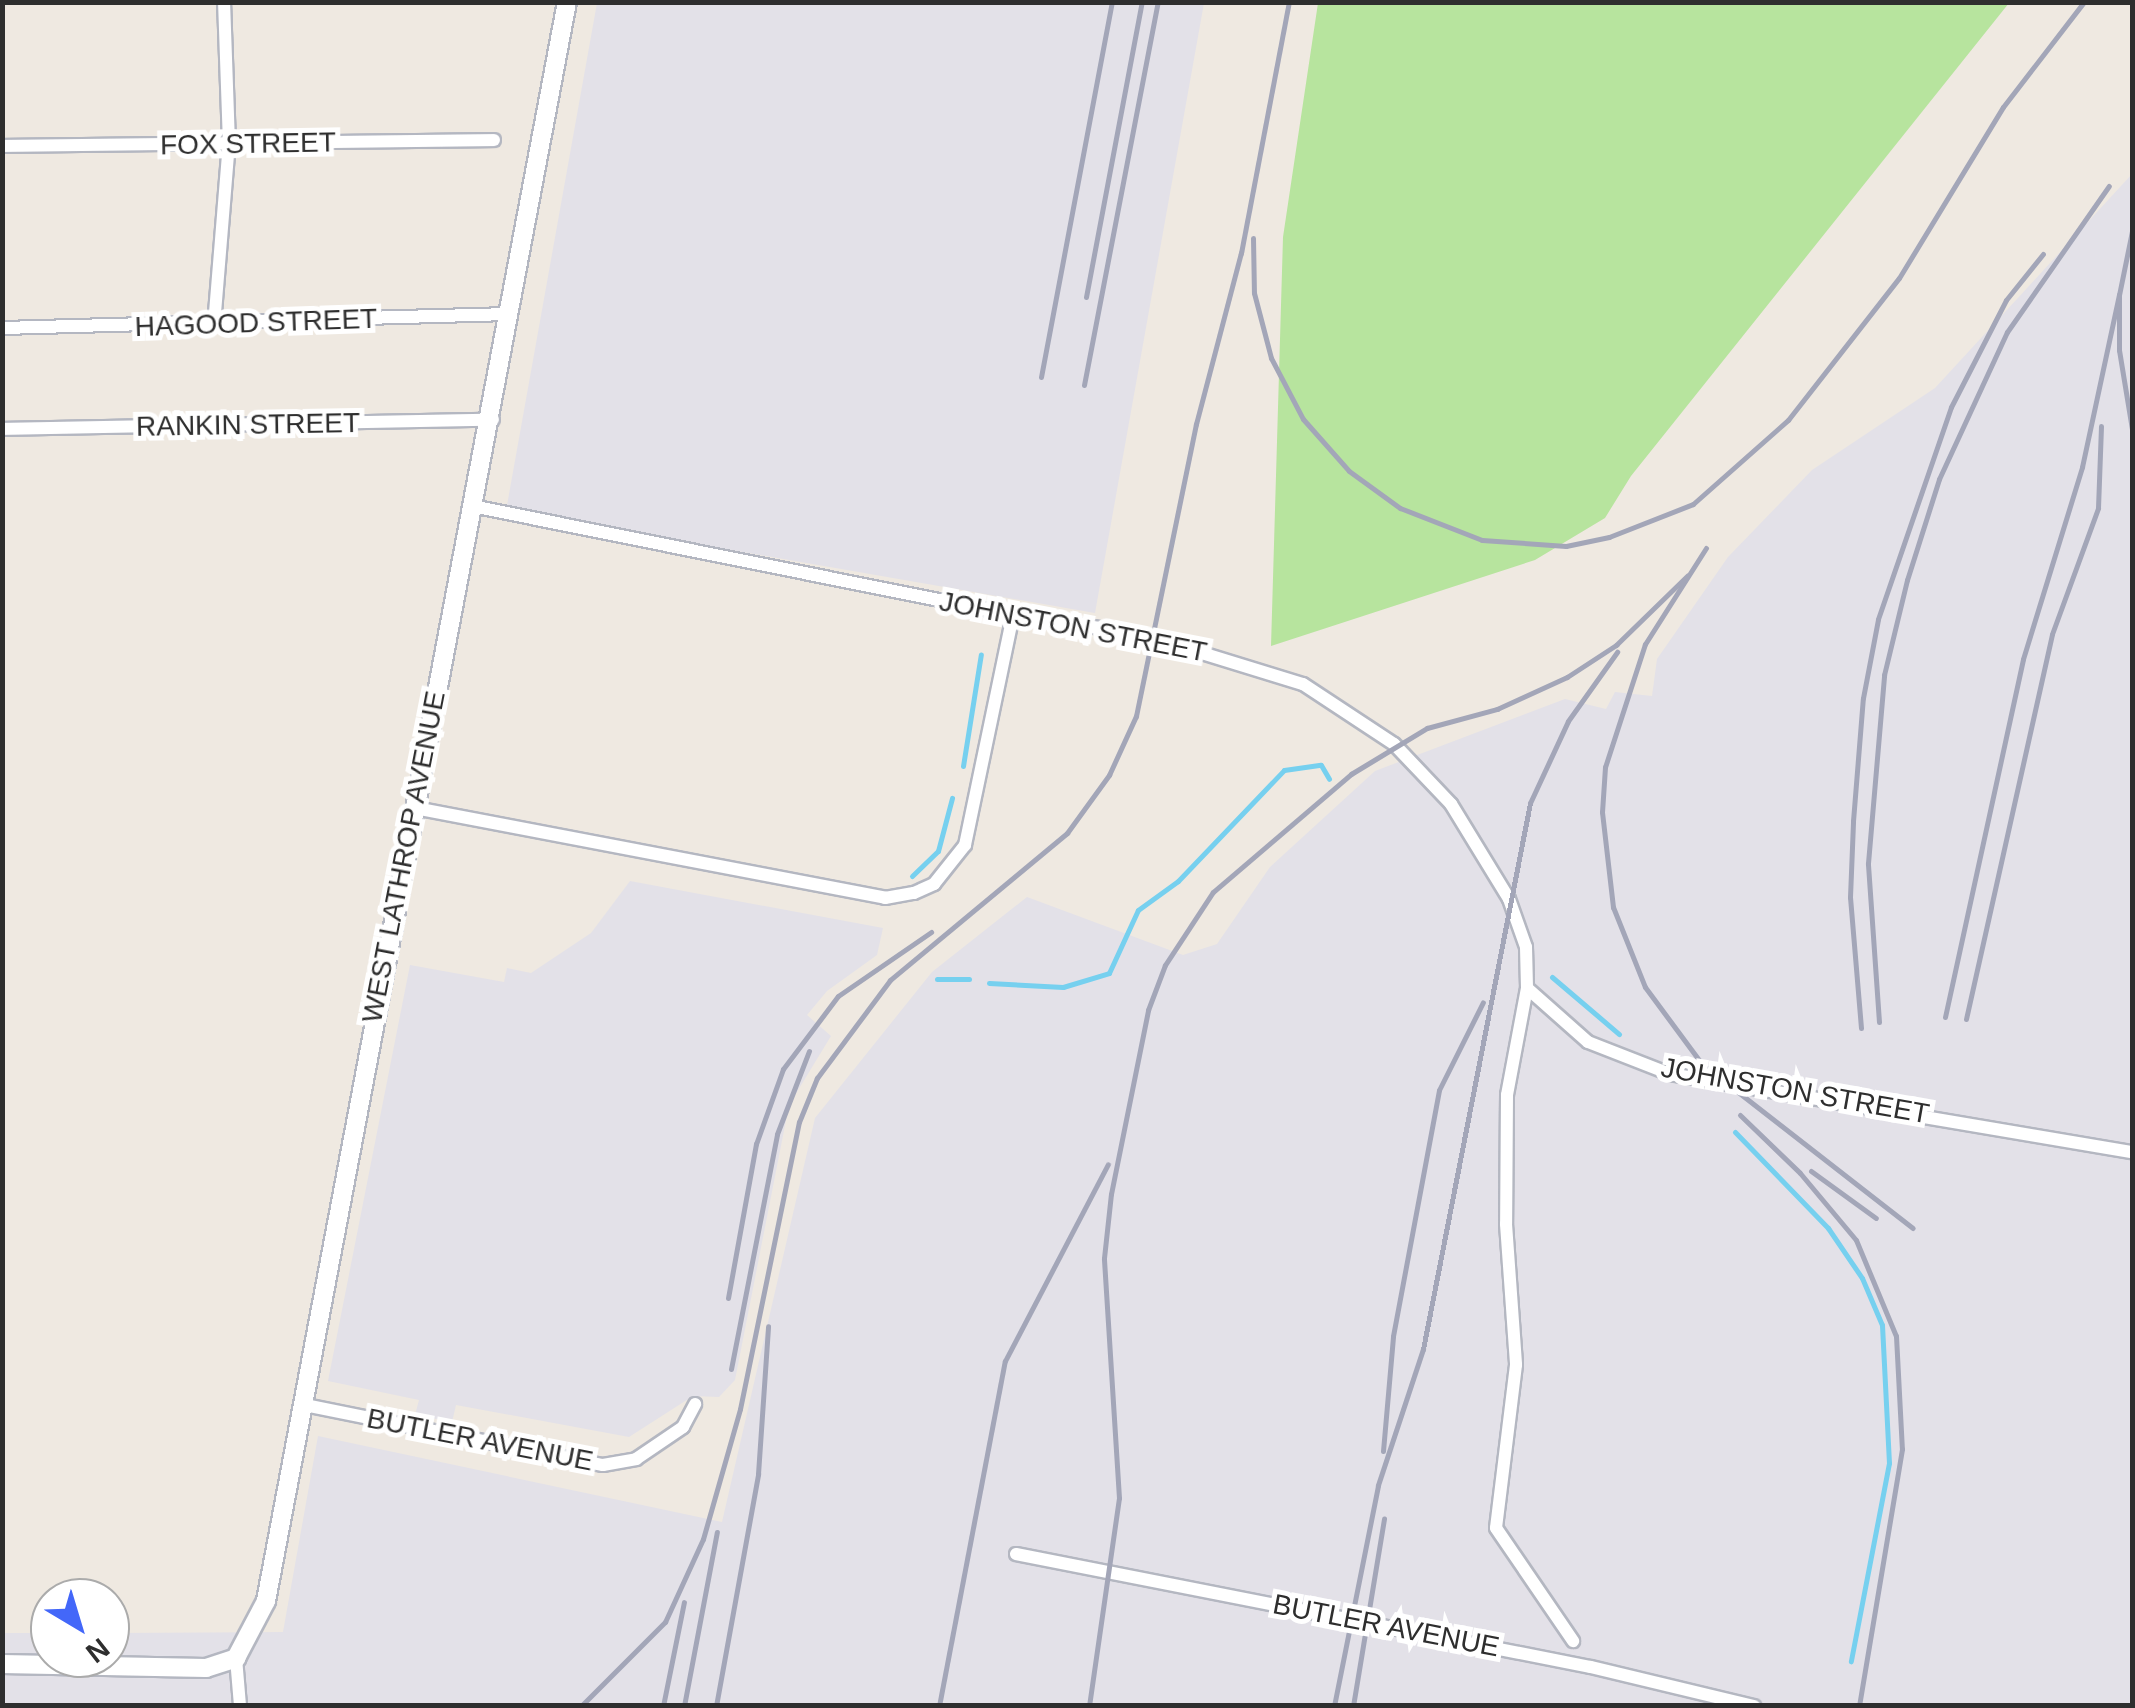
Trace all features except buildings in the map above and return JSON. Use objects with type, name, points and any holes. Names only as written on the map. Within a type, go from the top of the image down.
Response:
[{"type":"street","points":[[214,325],[229,144],[224,2]]},
{"type":"street","name":"WEST LATHROP AVENUE","points":[[236,1658],[253,1637],[266,1602],[300,1404],[472,506],[493,420],[567,2]]},
{"type":"street","name":"FOX STREET","points":[[2,146],[494,140]]},
{"type":"street","name":"HAGOOD STREET","points":[[2,328],[510,314]]},
{"type":"street","name":"RANKIN STREET","points":[[2,428],[493,420]]},
{"type":"street","name":"JOHNSTON STREET","points":[[472,506],[1013,615],[1198,648],[1303,684],[1342,706],[1394,744],[1471,829],[1520,931],[1526,988],[1588,1042],[1670,1074],[2132,1152]]},
{"type":"street","points":[[415,808],[885,898],[914,894],[934,884],[965,845],[1013,615]]},
{"type":"street","points":[[1526,988],[1507,1096],[1506,1224],[1516,1365],[1496,1528],[1574,1641]]},
{"type":"street","name":"BUTLER AVENUE","points":[[300,1404],[603,1465],[636,1459],[684,1427],[695,1404]]},
{"type":"street","name":"BUTLER AVENUE","points":[[1016,1554],[1591,1667],[1754,1706]]},
{"type":"street","points":[[2,1664],[171,1670],[236,1658],[240,1706]]},
{"type":"shaded area","points":[[597,3],[1204,3],[1095,613],[506,511]]},
{"type":"shaded area","points":[[2132,174],[2132,1705],[3,1706],[2,1633],[30,1633],[30,1678],[130,1678],[130,1633],[283,1632],[318,1436],[722,1522],[815,1118],[932,972],[1027,897],[1183,955],[1217,944],[1270,867],[1375,771],[1565,699],[1606,709],[1615,692],[1652,696],[1657,659],[1728,557],[1812,470],[1935,388]]},
{"type":"shaded area","points":[[630,881],[883,928],[877,955],[827,991],[807,1015],[831,1036],[789,1105],[735,1380],[719,1397],[693,1396],[629,1437],[456,1405],[452,1422],[415,1415],[419,1400],[328,1381],[410,965],[504,982],[507,968],[531,973],[591,933]]},
{"type":"green space","points":[[1318,2],[2009,3],[1631,476],[1605,518],[1535,560],[1271,646],[1283,237]]},
{"type":"waterway","points":[[963,766],[981,654]]},
{"type":"waterway","points":[[989,983],[1063,987],[1109,973],[1138,910],[1178,881],[1284,770],[1321,765],[1329,779]]},
{"type":"waterway","points":[[912,876],[938,851],[952,798]]},
{"type":"waterway","points":[[1552,977],[1619,1034]]},
{"type":"waterway","points":[[937,979],[969,979]]},
{"type":"waterway","points":[[1735,1132],[1828,1228],[1862,1278],[1882,1325],[1889,1463],[1851,1661]]},
{"type":"railway","points":[[1041,377],[1112,2]]},
{"type":"railway","points":[[1086,297],[1142,2]]},
{"type":"railway","points":[[1084,385],[1158,2]]},
{"type":"railway","points":[[581,1706],[665,1622],[703,1539],[740,1409],[799,1122],[817,1078],[890,980],[1067,833],[1109,775],[1136,716],[1196,424],[1241,253],[1289,2]]},
{"type":"railway","points":[[1253,238],[1254,293],[1271,358],[1303,419],[1349,471],[1400,508],[1482,540],[1566,546],[1609,537],[1693,504],[1788,420],[1899,278],[2003,107],[2084,2]]},
{"type":"railway","points":[[1879,1022],[1868,863],[1884,675],[1907,580],[1939,479],[2007,332],[2109,186]]},
{"type":"railway","points":[[2132,231],[2119,295],[2119,350],[2132,429]]},
{"type":"railway","points":[[1861,1028],[1850,897],[1853,821],[1863,698],[1878,619],[1951,407],[2006,300],[2043,254]]},
{"type":"railway","points":[[1945,1017],[2023,659],[2082,467],[2119,295]]},
{"type":"railway","points":[[1966,1019],[2052,634],[2098,508],[2101,426]]},
{"type":"railway","points":[[1706,548],[1645,644],[1605,767],[1602,812],[1613,907],[1645,987],[1702,1064],[1913,1228]]},
{"type":"railway","points":[[1089,1706],[1119,1498],[1104,1258],[1111,1194],[1148,1010],[1165,965],[1213,892],[1351,774],[1427,728],[1497,709],[1567,677],[1616,645],[1688,575]]},
{"type":"railway","points":[[1334,1706],[1378,1485],[1423,1349],[1530,803],[1568,721],[1617,652]]},
{"type":"railway","points":[[728,1298],[756,1144],[783,1069],[838,996],[931,932]]},
{"type":"railway","points":[[1383,1451],[1393,1336],[1439,1090],[1483,1002]]},
{"type":"railway","points":[[731,1369],[777,1134],[809,1051]]},
{"type":"railway","points":[[1740,1115],[1800,1173],[1856,1240],[1896,1336],[1902,1449],[1859,1706]]},
{"type":"railway","points":[[939,1706],[1005,1361],[1108,1164]]},
{"type":"railway","points":[[1811,1171],[1876,1218]]},
{"type":"railway","points":[[716,1706],[758,1474],[768,1326]]},
{"type":"railway","points":[[1353,1706],[1384,1519]]},
{"type":"railway","points":[[684,1706],[717,1532]]},
{"type":"railway","points":[[663,1706],[684,1602]]}]
